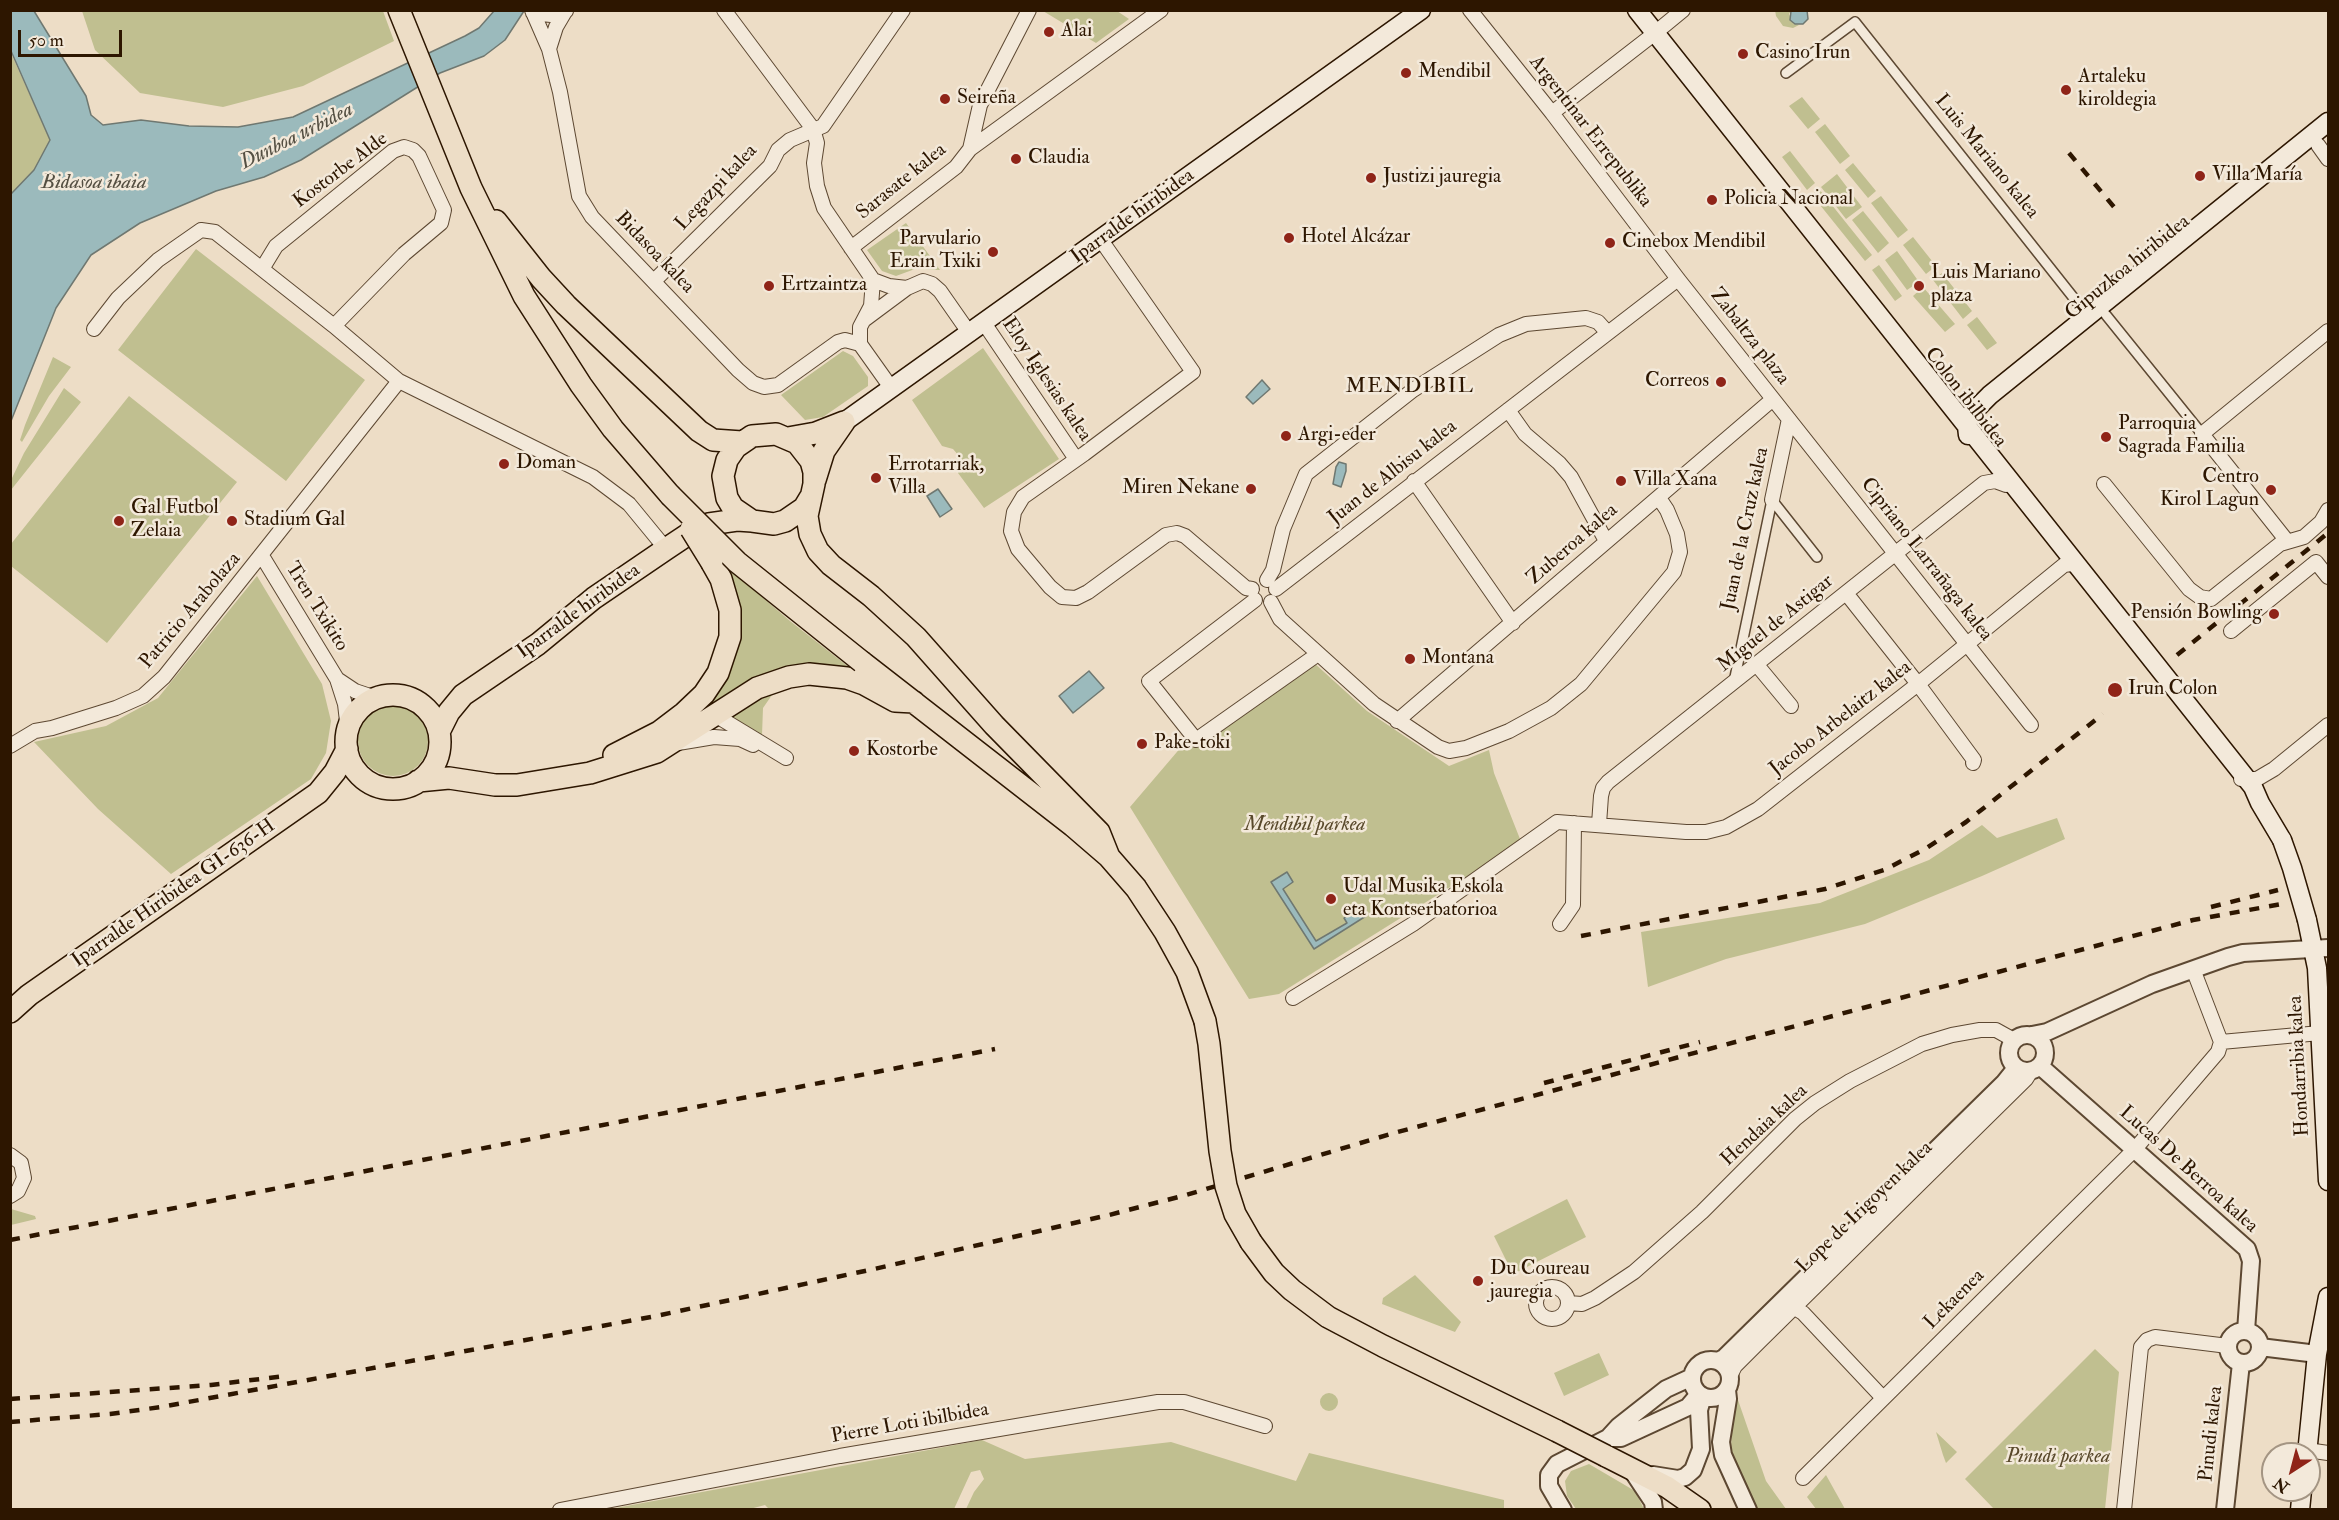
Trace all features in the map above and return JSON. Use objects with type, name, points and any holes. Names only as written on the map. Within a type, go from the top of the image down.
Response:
[{"type":"main road","name":"Iparralde hiribidea","points":[[788,438],[816,433],[844,422],[1421,10]]},
{"type":"main road","name":"Colon ibilbidea","points":[[1629,10],[1653,35],[1947,401],[2006,485],[2245,780],[2282,840],[2307,920]]},
{"type":"main road","name":"Colon ibilbidea","points":[[1637,10],[1653,35],[2073,566]]},
{"type":"main road","points":[[401,15],[471,188],[501,252],[549,339],[613,429],[670,495],[737,562],[1080,831],[1109,856],[1136,888],[1165,932],[1187,972],[1205,1021],[1222,1168],[1230,1201],[1251,1242],[1274,1273],[1292,1290],[1329,1317],[1557,1431],[1607,1447],[1630,1468],[1668,1487],[1700,1509]]},
{"type":"main road","name":"Gipuzkoa hiribidea","points":[[1974,438],[1984,414],[2097,315],[2328,122]]},
{"type":"main road","name":"Gipuzkoa hiribidea","points":[[1974,438],[1973,410],[1990,395],[2325,146]]},
{"type":"main road","points":[[471,188],[520,252],[566,305],[699,432],[713,440],[742,442]]},
{"type":"main road","name":"Gipuzkoa hiribidea","points":[[1947,401],[1965,408],[1990,395]]},
{"type":"main road","name":"Iparralde hiribidea","points":[[812,491],[824,451],[844,422]]},
{"type":"main road","points":[[812,491],[804,508],[785,521],[763,524],[752,521],[733,508],[727,498],[723,476],[731,453],[752,436],[776,434],[788,438],[805,452],[811,461],[812,491],[807,516],[810,534],[824,559],[871,596],[916,637],[994,725],[1099,832],[1109,856]]},
{"type":"main road","name":"Iparralde hiribidea","points":[[696,529],[712,506],[723,476]]},
{"type":"main road","points":[[593,770],[605,759],[659,732],[704,694],[718,673],[730,637],[730,610],[721,579],[670,495]]},
{"type":"main road","name":"Iparralde hiribidea","points":[[422,705],[442,702],[463,695],[538,644],[594,598],[696,529],[723,521],[752,521]]},
{"type":"main road","points":[[480,782],[456,766],[440,737],[433,717],[422,705],[400,695],[376,698],[358,711],[348,740],[356,770],[373,784],[396,788],[448,778],[480,782],[518,785],[633,760],[670,745],[757,688],[789,677],[808,674],[847,678],[871,687],[895,701],[914,702]]},
{"type":"main road","name":"Iparralde hiribidea","points":[[440,737],[449,712],[463,695]]},
{"type":"main road","points":[[418,782],[434,765],[440,737]]},
{"type":"main road","name":"Iparralde Hiribidea GI-636-H","points":[[10,1012],[20,998],[318,793],[335,772],[348,740]]},
{"type":"main road","name":"Iparralde Hiribidea GI-636-H","points":[[318,793],[345,785],[373,784]]},
{"type":"main road","name":"Hondarribia kalea","points":[[2307,920],[2325,948],[2318,968],[2328,1181]]},
{"type":"main road","points":[[2308,1442],[2314,1382],[2325,1350],[2328,1297]]},
{"type":"street","points":[[724,10],[813,129],[817,143],[814,163],[817,186],[824,207],[873,280],[889,286],[907,288]]},
{"type":"street","name":"Legazpi kalea","points":[[654,281],[770,166],[778,150],[790,140],[823,126],[903,10]]},
{"type":"street","name":"Sarasate kalea","points":[[851,248],[956,167],[970,149],[980,105],[1029,10]]},
{"type":"street","points":[[970,149],[1161,10]]},
{"type":"street","name":"Argentinar Errepublika","points":[[1470,10],[1552,113],[1678,279]]},
{"type":"street","points":[[1552,113],[1683,10]]},
{"type":"street","points":[[532,12],[551,15],[566,11]]},
{"type":"street","points":[[549,49],[556,27],[566,11]]},
{"type":"street","name":"Bidasoa kalea","points":[[532,12],[549,49],[560,92],[579,196],[592,217],[738,370],[753,383],[764,387],[778,384],[837,342],[845,340],[860,344]]},
{"type":"street","name":"Luis Mariano kalea","points":[[1786,73],[1855,22],[2097,315],[2202,434]]},
{"type":"street","name":"Kostorbe Alde","points":[[262,269],[276,246],[393,151],[404,147],[413,150],[419,156],[444,210],[441,223],[404,254],[334,326]]},
{"type":"street","points":[[94,329],[118,298],[158,260],[201,230],[216,232],[399,381],[593,477],[629,504],[666,549]]},
{"type":"street","points":[[1101,240],[1193,372],[1023,497],[1014,512],[1011,531],[1018,549],[1062,597],[1076,598],[1088,592],[1166,535],[1177,533],[1185,536],[1264,604],[1271,590],[1273,570],[1283,529],[1306,474],[1413,390],[1499,335],[1526,324],[1586,318],[1598,322],[1607,332]]},
{"type":"street","name":"Juan de Albisu kalea","points":[[1254,594],[1260,580],[1271,590],[1678,279]]},
{"type":"street","name":"Zabaltza plaza","points":[[1678,279],[1789,419]]},
{"type":"street","points":[[873,280],[871,306],[860,327],[860,344],[892,389]]},
{"type":"street","name":"Eloy Iglesias kalea","points":[[907,288],[923,281],[932,284],[940,291],[977,329],[1076,459]]},
{"type":"street","points":[[864,320],[907,288]]},
{"type":"street","points":[[2291,540],[2202,434],[2328,332]]},
{"type":"street","name":"Patricio Arabolaza","points":[[10,747],[35,731],[116,708],[143,696],[164,677],[399,381]]},
{"type":"street","name":"Zuberoa kalea","points":[[1397,721],[1773,399]]},
{"type":"street","points":[[1508,410],[1525,434],[1559,463],[1570,477],[1606,542]]},
{"type":"street","name":"Juan de la Cruz kalea","points":[[1734,682],[1789,419]]},
{"type":"street","name":"Cipriano Larrañaga kalea","points":[[1789,419],[2031,725]]},
{"type":"street","name":"Miguel de Astigar","points":[[1599,824],[1601,796],[1608,782],[1984,483],[1995,481],[2006,485]]},
{"type":"street","points":[[1414,482],[1513,622]]},
{"type":"street","points":[[2104,484],[2189,589],[2200,597],[2211,598],[2280,544],[2309,533],[2328,510]]},
{"type":"street","points":[[1271,590],[1280,619],[1374,704],[1438,747],[1457,750],[1509,731],[1551,708],[1581,684],[1674,572],[1680,552],[1677,534],[1659,498]]},
{"type":"street","points":[[1772,500],[1817,557]]},
{"type":"street","name":"Tren Txikito","points":[[262,556],[337,679],[345,704],[348,740]]},
{"type":"street","points":[[2231,630],[2316,562],[2328,577]]},
{"type":"street","name":"Jacobo Arbelaitz kalea","points":[[1293,998],[1413,924],[1557,822],[1686,832],[1706,832],[1726,827],[1758,809],[1967,644],[2073,566]]},
{"type":"street","points":[[1846,592],[1918,684],[1974,760],[1973,763]]},
{"type":"street","points":[[1254,594],[1149,681],[1196,740],[1318,654]]},
{"type":"street","points":[[1757,665],[1791,706]]},
{"type":"street","name":"Tren Txikito","points":[[337,679],[355,691],[376,698]]},
{"type":"street","points":[[593,770],[650,745],[692,718],[699,716],[714,716],[786,758],[740,739],[714,737],[670,745]]},
{"type":"street","points":[[2245,780],[2257,779],[2274,769],[2328,725]]},
{"type":"street","points":[[2274,769],[2267,778],[2265,789],[2279,822],[2282,840]]},
{"type":"street","points":[[1560,924],[1573,905],[1574,823]]},
{"type":"street","points":[[2032,1035],[2039,1038],[2046,1052],[2029,1068],[2009,1058],[2010,1045],[2022,1035],[2047,1032],[2152,984],[2238,954],[2325,948]]},
{"type":"street","points":[[2193,969],[2221,1042],[2320,1033]]},
{"type":"street","name":"Hendaia kalea","points":[[1568,1303],[1582,1304],[1634,1272],[1702,1212],[1795,1119],[1815,1102],[1850,1081],[1922,1044],[1952,1035],[1980,1030],[1996,1030],[2014,1040]]},
{"type":"street","name":"Lekaenea","points":[[1803,1478],[2135,1149],[2218,1052],[2221,1042]]},
{"type":"street","name":"Lucas De Berroa kalea","points":[[2029,1068],[2135,1149],[2247,1249],[2251,1261],[2246,1331]]},
{"type":"street","name":"Lope de Irigoyen kalea","points":[[1728,1383],[1735,1366],[2026,1079],[2029,1068]]},
{"type":"street","name":"Lope de Irigoyen kalea","points":[[1718,1361],[1724,1358],[2004,1083],[2029,1068]]},
{"type":"street","points":[[10,1155],[21,1163],[24,1178],[18,1191],[10,1196]]},
{"type":"street","points":[[1794,1307],[1803,1313],[1883,1398]]},
{"type":"street","points":[[2246,1331],[2256,1336],[2260,1347],[2254,1359],[2241,1363],[2231,1357],[2228,1346],[2233,1335],[2246,1331]]},
{"type":"street","points":[[2124,1509],[2141,1347],[2155,1337],[2228,1346]]},
{"type":"street","points":[[2260,1347],[2325,1350]]},
{"type":"street","points":[[1728,1383],[1716,1397],[1701,1395],[1693,1386],[1692,1377],[1698,1365],[1711,1360],[1718,1361],[1726,1367],[1728,1383],[1728,1399],[1722,1442],[1723,1455],[1748,1509]]},
{"type":"street","name":"Pinudi kalea","points":[[2225,1509],[2241,1363]]},
{"type":"street","points":[[1607,1447],[1619,1426],[1666,1389],[1681,1380],[1692,1377]]},
{"type":"street","points":[[1563,1509],[1549,1486],[1549,1475],[1557,1464],[1607,1447],[1621,1438],[1688,1407],[1701,1395]]},
{"type":"street","points":[[1630,1468],[1665,1478],[1678,1479],[1686,1477],[1693,1470],[1701,1449],[1701,1395]]},
{"type":"street","name":"Pierre Loti ibilbidea","points":[[560,1509],[840,1456],[1158,1402],[1193,1404],[1265,1426]]},
{"type":"street","points":[[1630,1468],[1653,1502],[1654,1509]]},
{"type":"green space","points":[[1775,10],[1791,11],[1789,14],[1794,24],[1799,25],[1793,28],[1783,26]]},
{"type":"green space","points":[[82,11],[383,11],[394,41],[303,86],[223,107],[140,93],[95,50]]},
{"type":"green space","points":[[1043,11],[1117,11],[1129,19],[1096,43]]},
{"type":"green space","points":[[10,51],[50,140],[10,275]]},
{"type":"green space","points":[[1802,97],[1820,119],[1808,129],[1789,106]]},
{"type":"green space","points":[[1825,124],[1850,156],[1840,164],[1815,132]]},
{"type":"green space","points":[[1790,151],[1815,183],[1807,190],[1782,157]]},
{"type":"green space","points":[[1853,163],[1876,191],[1868,198],[1845,170]]},
{"type":"green space","points":[[1837,174],[1862,207],[1846,219],[1821,187]]},
{"type":"green space","points":[[1819,189],[1872,255],[1865,261],[1812,195]]},
{"type":"green space","points":[[1881,196],[1908,230],[1898,238],[1871,203]]},
{"type":"green space","points":[[1863,211],[1889,243],[1878,253],[1852,220]]},
{"type":"green space","points":[[906,223],[940,270],[915,269],[896,276],[882,271],[867,250]]},
{"type":"green space","points":[[1913,237],[1936,266],[1926,274],[1903,245]]},
{"type":"green space","points":[[196,249],[365,380],[286,481],[118,350]]},
{"type":"green space","points":[[1897,251],[1919,282],[1907,290],[1885,260]]},
{"type":"green space","points":[[1879,265],[1902,296],[1895,301],[1872,270]]},
{"type":"green space","points":[[1942,273],[1972,311],[1963,319],[1933,280]]},
{"type":"green space","points":[[1923,287],[1955,324],[1945,332],[1913,296]]},
{"type":"green space","points":[[1977,317],[1997,343],[1987,350],[1967,325]]},
{"type":"green space","points":[[983,348],[1059,459],[984,508],[958,473],[959,456],[953,449],[942,446],[912,400]]},
{"type":"green space","points":[[843,351],[853,356],[868,377],[868,386],[823,417],[805,420],[781,395]]},
{"type":"green space","points":[[53,357],[71,367],[49,396],[22,442],[20,440],[25,425]]},
{"type":"green space","points":[[64,388],[81,402],[11,490],[12,478],[24,453]]},
{"type":"green space","points":[[129,396],[237,482],[107,643],[11,566],[11,544]]},
{"type":"green space","points":[[720,561],[790,621],[859,675],[826,669],[712,712],[693,714],[728,674]]},
{"type":"green space","points":[[257,576],[322,684],[331,721],[326,753],[311,779],[171,874],[98,809],[34,742],[106,726],[158,698]]},
{"type":"green space","name":"Mendibil parkea","points":[[1313,662],[1367,711],[1449,766],[1489,750],[1494,773],[1520,839],[1479,869],[1279,994],[1249,999],[1130,807],[1188,739]]},
{"type":"green space","points":[[788,683],[772,695],[763,708],[762,735],[724,715]]},
{"type":"green space","points":[[393,706],[406,709],[418,716],[425,728],[428,741],[425,754],[418,766],[406,773],[393,776],[380,773],[368,766],[361,754],[358,741],[361,728],[368,716],[380,709]]},
{"type":"green space","points":[[2057,818],[2065,839],[1982,876],[1865,924],[1726,959],[1648,987],[1641,932],[1820,903],[1929,860],[1982,825],[1997,838]]},
{"type":"green space","points":[[1567,1199],[1586,1237],[1513,1274],[1494,1236]]},
{"type":"green space","points":[[11,1209],[35,1216],[36,1219],[11,1225]]},
{"type":"green space","points":[[1415,1275],[1461,1322],[1455,1332],[1382,1304],[1383,1298]]},
{"type":"green space","name":"Pinudi parkea","points":[[2095,1349],[2119,1372],[2105,1509],[1994,1509],[1965,1479]]},
{"type":"green space","points":[[1599,1353],[1609,1375],[1564,1396],[1554,1373]]},
{"type":"green space","points":[[1325,1393],[1333,1393],[1338,1398],[1336,1409],[1325,1411],[1320,1406],[1320,1398]]},
{"type":"green space","points":[[1733,1400],[1738,1400],[1766,1481],[1786,1509],[1757,1509],[1738,1478],[1731,1449]]},
{"type":"green space","points":[[1936,1432],[1957,1452],[1946,1463],[1943,1455]]},
{"type":"green space","points":[[982,1440],[1025,1459],[1171,1442],[1296,1481],[1309,1453],[1504,1500],[1504,1509],[966,1509],[974,1492],[984,1479],[980,1470],[971,1472],[954,1509],[770,1510],[765,1505],[746,1510],[605,1510]]},
{"type":"green space","points":[[1589,1464],[1635,1491],[1644,1509],[1576,1509],[1567,1496],[1565,1481],[1571,1471]]},
{"type":"green space","points":[[1826,1475],[1845,1509],[1816,1509],[1807,1497]]},
{"type":"water","points":[[1807,10],[1808,19],[1803,24],[1795,24],[1790,20],[1791,11]]},
{"type":"water","name":"Bidasoa ibaia","points":[[11,11],[34,11],[86,96],[91,115],[103,125],[141,120],[189,126],[238,127],[293,117],[465,36],[479,28],[494,11],[524,11],[505,40],[484,56],[440,73],[301,160],[264,177],[216,191],[140,223],[91,255],[56,308],[11,421],[11,194],[34,170],[50,140],[11,51]]},
{"type":"water","points":[[1262,380],[1270,389],[1253,404],[1246,397]]},
{"type":"water","points":[[1339,462],[1346,464],[1341,487],[1333,484]]},
{"type":"water","points":[[938,489],[952,509],[940,517],[927,496]]},
{"type":"water","points":[[1089,671],[1104,688],[1073,713],[1059,696]]},
{"type":"water","points":[[1287,872],[1293,882],[1283,889],[1316,941],[1347,923],[1344,918],[1360,907],[1366,916],[1314,949],[1271,882]]},
{"type":"railway","points":[[2069,153],[2114,207]]},
{"type":"railway","points":[[2177,655],[2328,533]]},
{"type":"railway","points":[[1581,936],[1825,889],[1884,870],[1925,849],[1966,822],[2103,714]]},
{"type":"railway","points":[[2211,907],[2278,890]]},
{"type":"railway","points":[[10,1422],[110,1414],[161,1407],[656,1316],[874,1269],[1186,1195],[1394,1133],[2193,920],[2282,904]]},
{"type":"railway","points":[[1544,1083],[1700,1042]]},
{"type":"railway","points":[[10,1240],[995,1049]]},
{"type":"railway","points":[[10,1399],[211,1385],[285,1376]]},
{"type":"place","name":"Alai","points":[[1049,32]]},
{"type":"place","name":"Casino Irun","points":[[1743,54]]},
{"type":"place","name":"Mendibil","points":[[1406,73]]},
{"type":"place","name":"Artaleku kiroldegia","points":[[2066,90]]},
{"type":"place","name":"Seireña","points":[[945,99]]},
{"type":"place","name":"Claudia","points":[[1016,159]]},
{"type":"place","name":"Villa María","points":[[2200,176]]},
{"type":"place","name":"Justizi jauregia","points":[[1371,178]]},
{"type":"place","name":"Policia Nacional","points":[[1712,200]]},
{"type":"place","name":"Hotel Alcázar","points":[[1289,238]]},
{"type":"place","name":"Cinebox Mendibil","points":[[1610,243]]},
{"type":"place","name":"Parvulario Erain Txiki","points":[[993,252]]},
{"type":"place","name":"Ertzaintza","points":[[769,286]]},
{"type":"place","name":"Luis Mariano plaza","points":[[1919,286]]},
{"type":"place","name":"Correos","points":[[1721,382]]},
{"type":"place","name":"Argi-eder","points":[[1286,436]]},
{"type":"place","name":"Parroquia Sagrada Familia","points":[[2106,437]]},
{"type":"place","name":"Doman","points":[[504,464]]},
{"type":"place","name":"Errotarriak, Villa","points":[[876,478]]},
{"type":"place","name":"Villa Xana","points":[[1621,481]]},
{"type":"place","name":"Miren Nekane","points":[[1251,489]]},
{"type":"place","name":"Centro Kirol Lagun","points":[[2271,490]]},
{"type":"place","name":"Gal Futbol Zelaia","points":[[119,521]]},
{"type":"place","name":"Stadium Gal","points":[[232,521]]},
{"type":"place","name":"Pensión Bowling","points":[[2274,614]]},
{"type":"place","name":"Montana","points":[[1410,659]]},
{"type":"place","name":"Irun Colon","points":[[2115,690]]},
{"type":"place","name":"Pake-toki","points":[[1142,744]]},
{"type":"place","name":"Kostorbe","points":[[854,751]]},
{"type":"place","name":"Udal Musika Eskola eta Kontserbatorioa","points":[[1331,899]]},
{"type":"place","name":"Du Coureau jauregia","points":[[1478,1281]]},
{"type":"district","name":"MENDIBIL","points":[[1410,387]]},
{"type":"water label","name":"Dunboa urbidea","points":[[297,137]]}]
